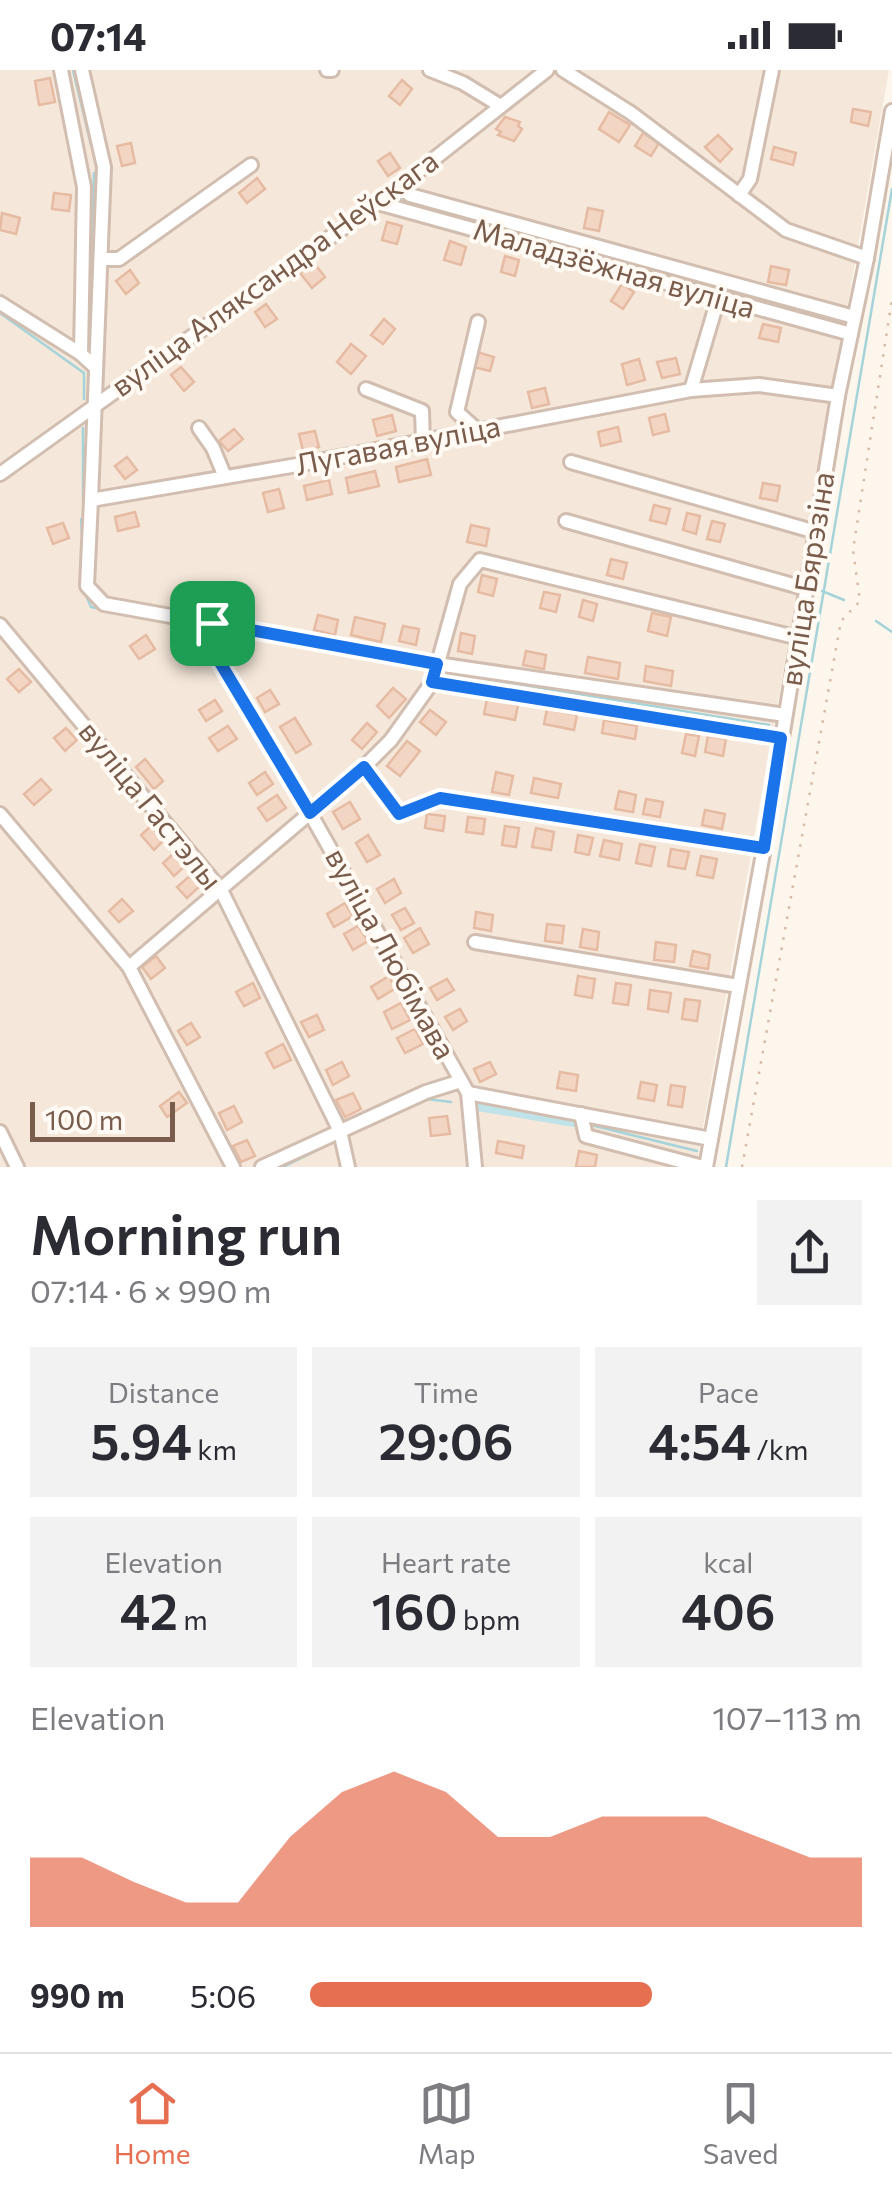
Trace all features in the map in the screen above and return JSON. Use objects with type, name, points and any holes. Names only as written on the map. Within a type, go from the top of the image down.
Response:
[{"type":"street","points":[[62,70],[84,188],[81,354]]},
{"type":"street","points":[[82,70],[104,167],[87,586],[104,604],[437,664],[785,714]]},
{"type":"street","points":[[430,70],[462,83],[498,105]]},
{"type":"street","name":"вуліца Аляксандра Неўскага","points":[[0,474],[378,203],[498,105],[548,70]]},
{"type":"street","points":[[564,70],[631,113],[786,230],[867,258]]},
{"type":"street","points":[[738,195],[750,179],[772,70]]},
{"type":"street","name":"вуліца Бярэзіна","points":[[705,1167],[764,848],[838,396],[892,110]]},
{"type":"street","points":[[102,259],[120,258],[251,165]]},
{"type":"street","name":"Маладзёжная вуліца","points":[[400,185],[410,195],[854,318]]},
{"type":"street","name":"Маладзёжная вуліца","points":[[378,203],[850,334]]},
{"type":"street","points":[[690,390],[718,299]]},
{"type":"street","points":[[0,302],[94,366]]},
{"type":"street","points":[[478,322],[456,412],[478,430]]},
{"type":"street","name":"Лугавая вуліца","points":[[91,500],[690,390],[759,384],[838,396]]},
{"type":"street","points":[[366,389],[422,412],[424,441]]},
{"type":"street","points":[[199,428],[213,448],[225,478]]},
{"type":"street","points":[[571,462],[816,532]]},
{"type":"street","points":[[566,521],[807,589]]},
{"type":"street","points":[[128,967],[364,767],[403,724],[432,682],[460,584],[480,560],[800,638]]},
{"type":"street","name":"вуліца Гастэлы","points":[[0,625],[221,890],[340,1131],[348,1167]]},
{"type":"street","name":"вуліца Любімава","points":[[212,649],[310,813],[464,1087],[475,1167]]},
{"type":"street","points":[[432,682],[781,738]]},
{"type":"street","points":[[364,767],[399,814],[440,798],[764,848]]},
{"type":"street","points":[[0,814],[128,967],[234,1167]]},
{"type":"street","points":[[474,942],[738,986]]},
{"type":"street","points":[[262,1167],[426,1092],[464,1087],[711,1139]]},
{"type":"street","points":[[581,1114],[586,1136],[705,1167]]},
{"type":"street","points":[[0,1132],[17,1167]]},
{"type":"path","points":[[742,1167],[841,621],[860,601],[853,550],[892,300]]},
{"type":"shaded area","points":[[0,70],[889,70],[696,1167],[0,1167]]},
{"type":"building","points":[[50,78],[55,102],[39,105],[35,81]]},
{"type":"building","points":[[402,80],[412,89],[400,105],[389,96]]},
{"type":"building","points":[[853,109],[871,112],[868,126],[851,122]]},
{"type":"building","points":[[609,112],[630,125],[619,142],[599,129]]},
{"type":"building","points":[[505,117],[520,122],[518,126],[522,129],[514,141],[498,135],[501,132],[496,129]]},
{"type":"building","points":[[643,133],[659,143],[651,156],[635,146]]},
{"type":"building","points":[[718,135],[732,149],[720,162],[705,147]]},
{"type":"building","points":[[131,143],[135,163],[122,166],[117,146]]},
{"type":"building","points":[[774,147],[796,153],[793,165],[771,159]]},
{"type":"building","points":[[390,153],[400,168],[388,176],[378,161]]},
{"type":"building","points":[[257,178],[265,189],[247,203],[239,193]]},
{"type":"building","points":[[54,193],[71,195],[69,211],[52,209]]},
{"type":"building","points":[[588,208],[603,211],[599,231],[584,228]]},
{"type":"building","points":[[2,213],[20,218],[16,234],[0,230]]},
{"type":"building","points":[[387,222],[402,226],[397,244],[382,240]]},
{"type":"building","points":[[450,241],[466,247],[461,265],[444,260]]},
{"type":"building","points":[[505,256],[519,260],[515,276],[501,272]]},
{"type":"building","points":[[314,263],[325,277],[312,288],[300,273]]},
{"type":"building","points":[[771,266],[789,270],[786,285],[768,282]]},
{"type":"building","points":[[130,270],[139,283],[126,294],[116,281]]},
{"type":"building","points":[[622,284],[634,292],[623,309],[611,301]]},
{"type":"building","points":[[266,304],[277,319],[265,327],[255,312]]},
{"type":"building","points":[[384,319],[395,329],[383,344],[371,335]]},
{"type":"building","points":[[763,324],[781,328],[778,342],[759,338]]},
{"type":"building","points":[[351,344],[366,356],[351,374],[337,362]]},
{"type":"building","points":[[477,352],[494,357],[490,371],[473,367]]},
{"type":"building","points":[[676,358],[680,374],[662,378],[657,362]]},
{"type":"building","points":[[639,359],[645,380],[627,385],[622,364]]},
{"type":"building","points":[[181,367],[194,382],[184,391],[171,375]]},
{"type":"building","points":[[545,388],[549,404],[532,408],[528,392]]},
{"type":"building","points":[[665,414],[669,431],[653,435],[649,418]]},
{"type":"building","points":[[392,415],[396,431],[377,436],[373,420]]},
{"type":"building","points":[[618,427],[621,441],[601,446],[598,432]]},
{"type":"building","points":[[234,429],[243,439],[228,451],[219,441]]},
{"type":"building","points":[[315,431],[319,447],[303,451],[299,434]]},
{"type":"building","points":[[127,457],[137,470],[125,479],[115,466]]},
{"type":"building","points":[[427,459],[431,475],[399,482],[396,467]]},
{"type":"building","points":[[375,471],[379,486],[349,493],[346,478]]},
{"type":"building","points":[[329,480],[332,494],[307,500],[304,486]]},
{"type":"building","points":[[763,483],[780,486],[777,501],[760,498]]},
{"type":"building","points":[[279,489],[284,508],[268,512],[263,493]]},
{"type":"building","points":[[654,505],[670,509],[666,524],[650,520]]},
{"type":"building","points":[[135,512],[139,526],[118,531],[115,517]]},
{"type":"building","points":[[687,513],[700,516],[696,534],[683,530]]},
{"type":"building","points":[[712,521],[725,524],[720,542],[707,539]]},
{"type":"building","points":[[63,523],[69,538],[53,544],[47,528]]},
{"type":"building","points":[[471,525],[489,529],[486,546],[467,542]]},
{"type":"building","points":[[611,559],[627,563],[623,579],[607,575]]},
{"type":"building","points":[[482,575],[497,579],[493,596],[478,592]]},
{"type":"building","points":[[544,592],[560,595],[556,612],[540,608]]},
{"type":"building","points":[[184,594],[201,597],[198,613],[181,609]]},
{"type":"building","points":[[583,600],[597,604],[593,621],[579,617]]},
{"type":"building","points":[[652,613],[671,617],[667,636],[648,631]]},
{"type":"building","points":[[318,615],[338,620],[335,635],[314,630]]},
{"type":"building","points":[[355,617],[385,624],[381,642],[351,635]]},
{"type":"building","points":[[403,626],[419,629],[416,645],[399,641]]},
{"type":"building","points":[[461,633],[475,636],[472,654],[458,651]]},
{"type":"building","points":[[146,635],[155,649],[139,659],[130,646]]},
{"type":"building","points":[[526,651],[546,655],[544,669],[523,665]]},
{"type":"building","points":[[588,657],[620,663],[618,679],[585,673]]},
{"type":"building","points":[[646,666],[673,671],[671,686],[644,681]]},
{"type":"building","points":[[19,669],[31,682],[19,692],[7,679]]},
{"type":"building","points":[[393,688],[406,699],[389,718],[377,706]]},
{"type":"building","points":[[270,690],[279,704],[265,712],[257,698]]},
{"type":"building","points":[[487,699],[518,705],[515,720],[484,714]]},
{"type":"building","points":[[215,700],[222,711],[206,721],[199,710]]},
{"type":"building","points":[[547,709],[577,715],[574,730],[544,724]]},
{"type":"building","points":[[430,710],[446,722],[436,735],[420,722]]},
{"type":"building","points":[[295,718],[311,744],[296,753],[280,727]]},
{"type":"building","points":[[604,720],[637,726],[635,739],[602,733]]},
{"type":"building","points":[[367,723],[377,732],[362,749],[352,740]]},
{"type":"building","points":[[228,726],[237,739],[218,751],[209,738]]},
{"type":"building","points":[[66,728],[77,740],[65,751],[54,738]]},
{"type":"building","points":[[686,734],[699,736],[695,756],[682,753]]},
{"type":"building","points":[[708,736],[726,739],[723,756],[705,752]]},
{"type":"building","points":[[407,741],[420,751],[400,776],[387,766]]},
{"type":"building","points":[[145,759],[163,781],[154,789],[136,767]]},
{"type":"building","points":[[265,772],[273,784],[257,795],[249,783]]},
{"type":"building","points":[[496,772],[513,776],[509,795],[492,792]]},
{"type":"building","points":[[534,778],[561,784],[558,798],[531,793]]},
{"type":"building","points":[[41,779],[51,790],[34,805],[24,794]]},
{"type":"building","points":[[619,791],[636,795],[633,812],[615,809]]},
{"type":"building","points":[[277,795],[286,808],[267,821],[258,808]]},
{"type":"building","points":[[646,799],[663,802],[660,817],[643,814]]},
{"type":"building","points":[[350,802],[360,819],[343,829],[333,812]]},
{"type":"building","points":[[705,810],[725,814],[722,829],[702,825]]},
{"type":"building","points":[[427,814],[445,816],[443,831],[425,828]]},
{"type":"building","points":[[468,817],[485,819],[483,834],[466,832]]},
{"type":"building","points":[[151,826],[164,840],[154,850],[141,835]]},
{"type":"building","points":[[505,826],[519,828],[516,847],[502,845]]},
{"type":"building","points":[[536,828],[554,832],[551,850],[532,847]]},
{"type":"building","points":[[368,835],[380,855],[367,862],[356,843]]},
{"type":"building","points":[[578,835],[593,838],[589,855],[575,852]]},
{"type":"building","points":[[604,840],[622,844],[619,860],[600,856]]},
{"type":"building","points":[[640,844],[655,847],[651,866],[636,863]]},
{"type":"building","points":[[671,849],[689,852],[685,869],[668,866]]},
{"type":"building","points":[[174,853],[185,866],[174,876],[163,863]]},
{"type":"building","points":[[701,856],[717,859],[713,878],[697,875]]},
{"type":"building","points":[[192,874],[201,885],[187,898],[177,887]]},
{"type":"building","points":[[394,879],[401,893],[385,903],[377,889]]},
{"type":"building","points":[[122,899],[133,911],[119,922],[109,911]]},
{"type":"building","points":[[345,903],[353,916],[334,927],[327,914]]},
{"type":"building","points":[[405,908],[414,923],[401,930],[392,915]]},
{"type":"building","points":[[476,912],[493,915],[491,931],[474,928]]},
{"type":"building","points":[[547,924],[564,926],[562,943],[545,941]]},
{"type":"building","points":[[358,926],[368,941],[353,950],[344,934]]},
{"type":"building","points":[[420,928],[429,944],[413,953],[404,938]]},
{"type":"building","points":[[583,929],[599,932],[597,950],[580,947]]},
{"type":"building","points":[[656,942],[676,945],[674,962],[654,960]]},
{"type":"building","points":[[693,951],[710,955],[708,969],[690,966]]},
{"type":"building","points":[[156,956],[165,968],[151,979],[142,967]]},
{"type":"building","points":[[389,976],[396,988],[378,999],[371,987]]},
{"type":"building","points":[[578,976],[595,979],[592,998],[575,995]]},
{"type":"building","points":[[447,979],[454,990],[437,1000],[430,988]]},
{"type":"building","points":[[253,983],[260,998],[244,1006],[236,992]]},
{"type":"building","points":[[616,983],[631,985],[628,1005],[613,1003]]},
{"type":"building","points":[[650,990],[671,993],[668,1012],[648,1009]]},
{"type":"building","points":[[685,999],[700,1001],[697,1021],[682,1019]]},
{"type":"building","points":[[401,1003],[410,1020],[392,1029],[384,1012]]},
{"type":"building","points":[[460,1009],[467,1021],[453,1030],[445,1017]]},
{"type":"building","points":[[317,1015],[324,1030],[309,1037],[301,1022]]},
{"type":"building","points":[[191,1023],[200,1037],[187,1045],[178,1031]]},
{"type":"building","points":[[415,1029],[423,1044],[405,1053],[397,1038]]},
{"type":"building","points":[[283,1044],[291,1060],[274,1068],[266,1053]]},
{"type":"building","points":[[342,1062],[349,1076],[333,1085],[326,1070]]},
{"type":"building","points":[[490,1062],[496,1074],[480,1082],[474,1069]]},
{"type":"building","points":[[560,1072],[578,1075],[576,1091],[557,1088]]},
{"type":"building","points":[[641,1082],[657,1085],[654,1101],[638,1098]]},
{"type":"building","points":[[671,1085],[685,1087],[682,1107],[668,1105]]},
{"type":"building","points":[[179,1092],[187,1103],[167,1117],[160,1106]]},
{"type":"building","points":[[353,1093],[361,1109],[345,1117],[336,1100]]},
{"type":"building","points":[[234,1106],[242,1122],[227,1130],[219,1113]]},
{"type":"building","points":[[447,1116],[450,1134],[431,1136],[429,1118]]},
{"type":"building","points":[[247,1140],[255,1156],[241,1162],[233,1146]]},
{"type":"building","points":[[498,1141],[524,1146],[522,1158],[496,1153]]},
{"type":"building","points":[[579,1151],[597,1155],[595,1167],[576,1167]]},
{"type":"waterway","points":[[73,70],[91,145]]},
{"type":"waterway","points":[[89,348],[94,173]]},
{"type":"waterway","points":[[726,1167],[892,189]]},
{"type":"waterway","points":[[393,198],[847,324]]},
{"type":"waterway","points":[[0,313],[84,373],[84,399]]},
{"type":"waterway","points":[[83,428],[83,500]]},
{"type":"waterway","points":[[81,519],[83,550]]},
{"type":"waterway","points":[[822,591],[844,600]]},
{"type":"waterway","points":[[85,593],[91,607],[101,609]]},
{"type":"waterway","points":[[876,621],[892,632]]},
{"type":"waterway","points":[[450,673],[769,725]]},
{"type":"waterway","points":[[385,1117],[427,1099],[451,1102]]},
{"type":"waterway","points":[[478,1106],[574,1122]]},
{"type":"waterway","points":[[591,1125],[697,1151]]},
{"type":"waterway","points":[[283,1167],[332,1143]]},
{"type":"route","points":[[212,623],[437,664],[432,682],[781,738],[764,848],[440,798],[399,814],[364,767],[310,813],[212,649],[212,623]]}]
